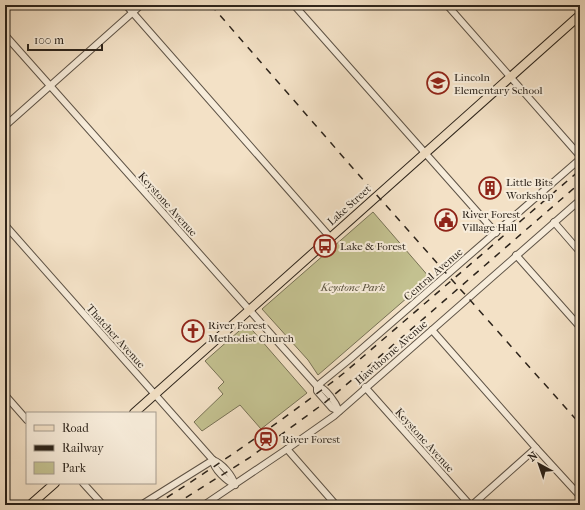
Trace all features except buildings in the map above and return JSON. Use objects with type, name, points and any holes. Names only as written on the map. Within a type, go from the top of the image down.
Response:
[{"type":"main road","name":"Lake Street","points":[[135,412],[580,15]]},
{"type":"main road","points":[[30,505],[54,484]]},
{"type":"street","points":[[126,5],[330,237]]},
{"type":"street","points":[[5,126],[141,5]]},
{"type":"street","points":[[294,5],[496,233]]},
{"type":"street","points":[[447,5],[580,156]]},
{"type":"street","name":"Keystone Avenue","points":[[5,35],[317,386],[321,387],[336,404],[339,411]]},
{"type":"street","name":"Central Avenue","points":[[317,386],[580,159]]},
{"type":"street","name":"Hawthorne Avenue","points":[[204,505],[287,449],[339,411],[580,200]]},
{"type":"street","points":[[554,222],[580,252]]},
{"type":"street","name":"Thatcher Avenue","points":[[5,225],[213,460],[213,464],[230,482],[235,485]]},
{"type":"street","points":[[516,255],[580,327]]},
{"type":"street","points":[[432,330],[580,496]]},
{"type":"street","name":"Keystone Avenue","points":[[366,388],[471,505]]},
{"type":"street","points":[[5,395],[26,419]]},
{"type":"street","points":[[471,505],[536,448]]},
{"type":"street","points":[[287,449],[336,505]]},
{"type":"street","points":[[141,505],[213,460]]},
{"type":"street","points":[[84,484],[103,505]]},
{"type":"green space","name":"Keystone Park","points":[[373,212],[430,278],[318,375],[308,360],[262,309]]},
{"type":"green space","points":[[247,324],[307,393],[261,429],[240,405],[202,431],[194,422],[223,394],[218,388],[224,382],[205,361]]},
{"type":"railway","points":[[211,5],[351,166],[580,424]]},
{"type":"railway","points":[[155,505],[251,441],[344,373],[580,170]]},
{"type":"railway","points":[[174,505],[249,458],[323,404],[580,183]]},
{"type":"place","name":"Lincoln Elementary School","points":[[438,83]]},
{"type":"place","name":"Little Bits Workshop","points":[[490,188]]},
{"type":"place","name":"River Forest Village Hall","points":[[446,220]]},
{"type":"place","name":"Lake & Forest","points":[[325,246]]},
{"type":"place","name":"River Forest Methodist Church","points":[[193,331]]},
{"type":"place","name":"River Forest","points":[[266,439]]}]
